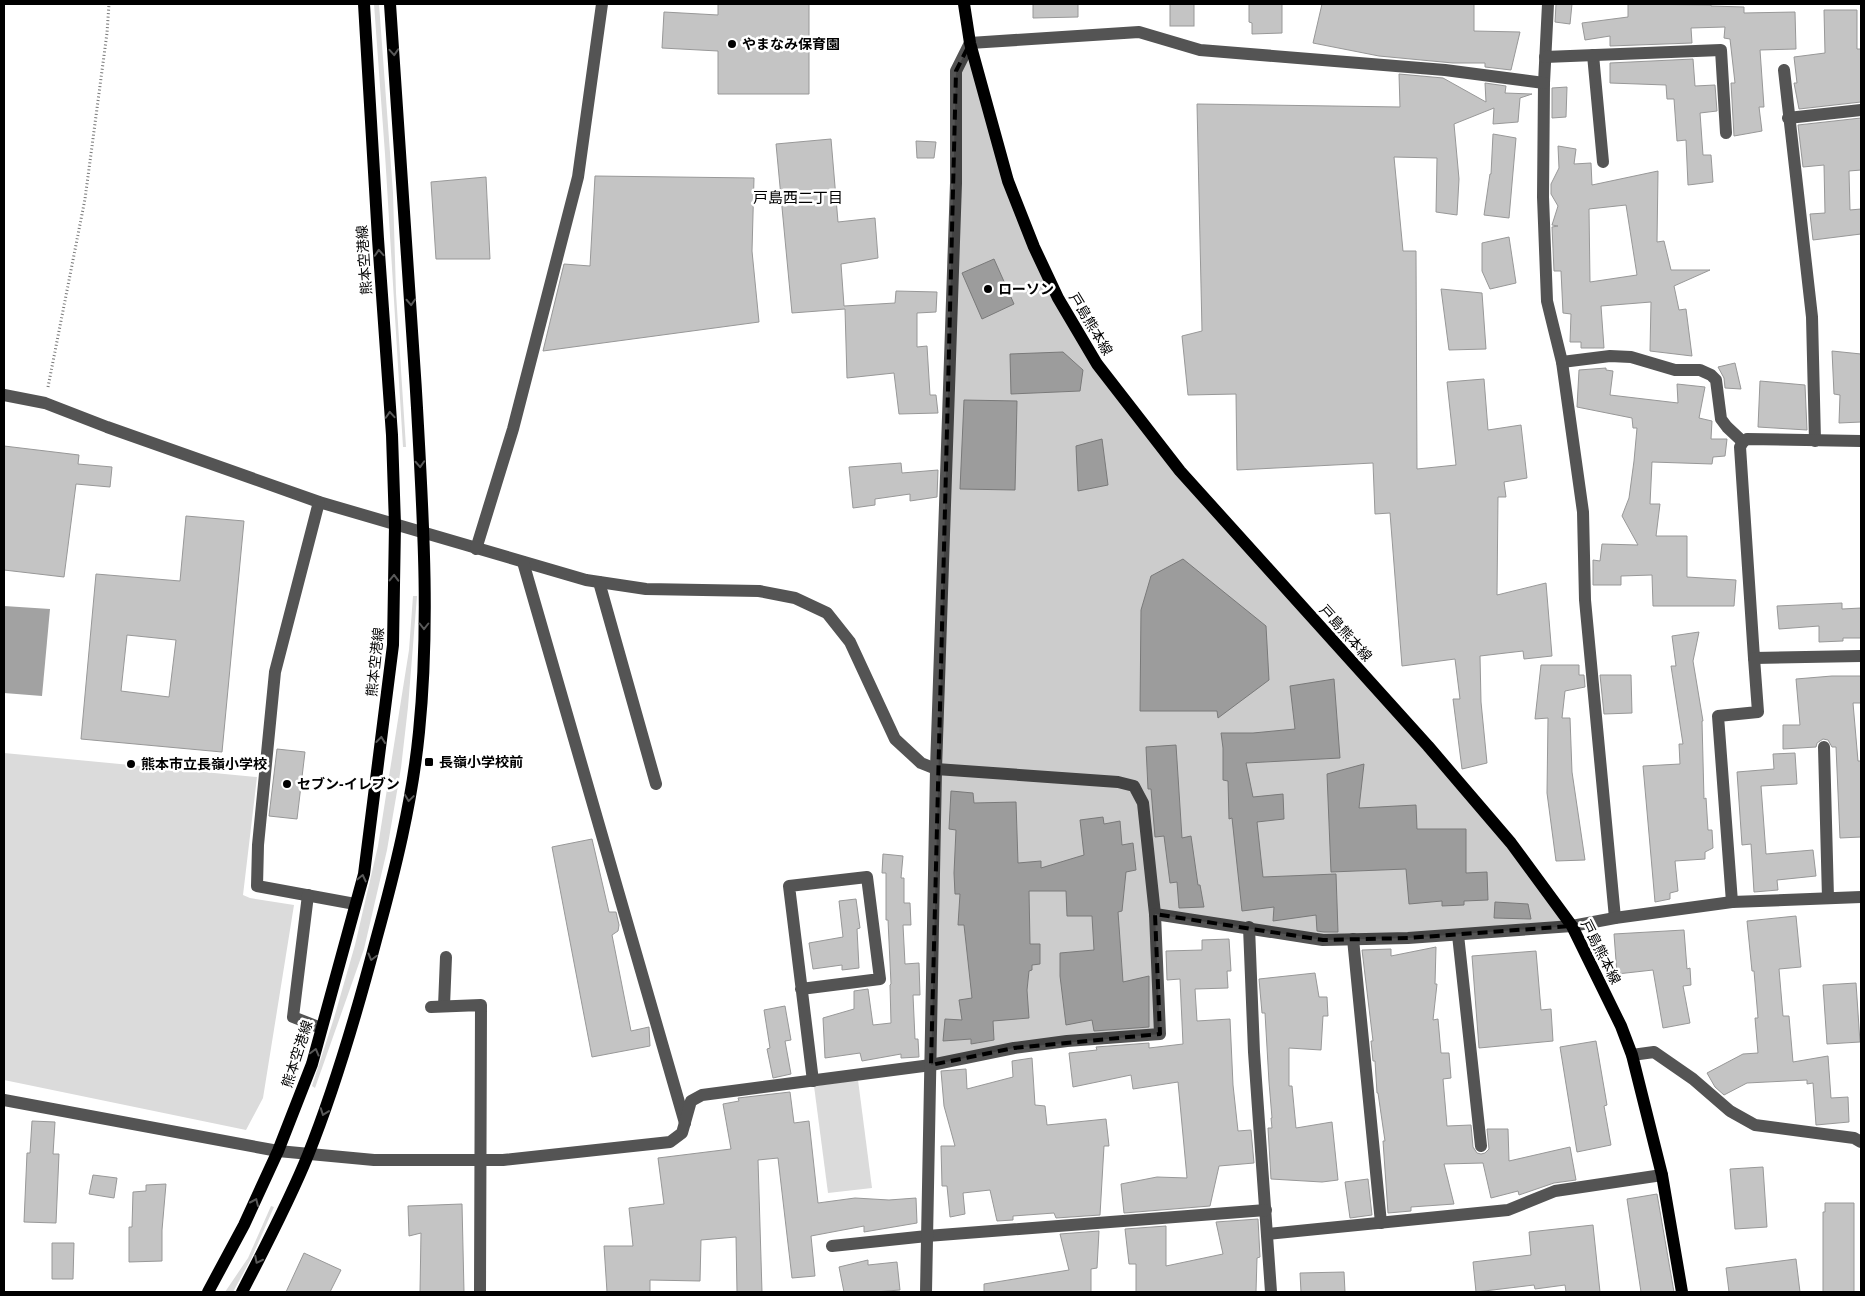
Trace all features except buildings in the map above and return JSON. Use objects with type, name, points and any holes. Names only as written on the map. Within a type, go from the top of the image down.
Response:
[{"type":"main road","name":"熊本空港線","points":[[208,1292],[244,1225],[278,1150],[312,1064],[364,874],[393,645],[395,525],[392,436],[377,229],[364,4]]},
{"type":"main road","points":[[242,1292],[309,1154],[347,1045],[365,984],[405,827],[419,733],[424,655],[424,534],[390,4]]},
{"type":"main road","name":"戸島熊本線","points":[[964,4],[970,44],[1008,181],[1034,247],[1058,298],[1097,364],[1180,471],[1428,746],[1511,843],[1572,926],[1621,1026],[1632,1054],[1662,1175],[1682,1292]]},
{"type":"street","points":[[476,548],[513,429],[578,177],[602,4]]},
{"type":"street","points":[[1548,4],[1544,83],[1543,197],[1547,301],[1562,362],[1583,512],[1585,600],[1615,918]]},
{"type":"street","points":[[926,1292],[932,1065],[936,769],[956,193],[956,71],[970,44],[1139,32],[1200,50],[1445,70],[1544,83]]},
{"type":"street","points":[[1545,57],[1721,50],[1726,133]]},
{"type":"street","points":[[1594,55],[1603,162]]},
{"type":"street","points":[[1784,70],[1812,317],[1815,441]]},
{"type":"street","points":[[1788,118],[1861,110]]},
{"type":"street","points":[[1562,362],[1610,356],[1631,358],[1675,370],[1700,370],[1711,375],[1716,380],[1721,419],[1743,442]]},
{"type":"street","points":[[4,396],[45,403],[107,427],[319,502],[586,580],[646,589],[759,591],[795,598],[827,613],[850,642],[895,739],[921,763],[936,769],[1118,782],[1134,786],[1143,803],[1154,914],[1160,1034],[1067,1041],[1023,1047],[932,1065],[702,1095],[691,1101],[682,1133],[670,1142],[479,1161],[374,1160],[309,1154],[4,1100]]},
{"type":"street","points":[[1732,902],[1718,716],[1758,712],[1740,447],[1746,439],[1861,441]]},
{"type":"street","points":[[319,502],[276,672],[258,845],[257,886],[356,904]]},
{"type":"street","points":[[523,562],[685,1123]]},
{"type":"street","points":[[600,582],[656,784]]},
{"type":"street","points":[[1754,658],[1861,656]]},
{"type":"street","points":[[1824,747],[1828,898]]},
{"type":"street","points":[[802,989],[880,979],[867,877],[789,886],[813,1081]]},
{"type":"street","points":[[308,895],[293,1018],[321,1028]]},
{"type":"street","points":[[1154,914],[1249,927],[1323,940],[1408,938],[1572,926],[1615,918],[1732,902],[1861,897]]},
{"type":"street","points":[[1249,927],[1254,1052],[1271,1292]]},
{"type":"street","points":[[1458,935],[1481,1146]]},
{"type":"street","points":[[1353,939],[1381,1223]]},
{"type":"street","points":[[446,957],[437,1007],[481,1006],[480,1292]]},
{"type":"street","points":[[1632,1054],[1654,1052],[1693,1079],[1730,1111],[1755,1125],[1854,1138],[1861,1142]]},
{"type":"street","points":[[1267,1234],[1508,1210],[1555,1191],[1662,1175]]},
{"type":"street","points":[[832,1246],[927,1236],[1266,1210]]},
{"type":"path","points":[[45,403],[85,199],[108,33],[108,4]]},
{"type":"highlighted area","points":[[970,43],[1008,181],[1034,247],[1097,364],[1180,471],[1511,843],[1572,926],[1408,938],[1323,940],[1155,914],[1160,1034],[1014,1048],[931,1065],[956,71]]},
{"type":"shaded area","points":[[374,4],[379,4],[393,193],[396,293],[406,447],[403,447]]},
{"type":"shaded area","points":[[413,596],[417,596],[408,707],[401,768],[387,850],[364,949],[315,1088],[312,1086],[355,945],[378,846],[409,650]]},
{"type":"shaded area","points":[[4,606],[50,609],[42,696],[4,693]]},
{"type":"shaded area","name":"熊本市立長嶺小学校","points":[[4,753],[257,777],[243,895],[250,898],[294,905],[263,1098],[246,1130],[4,1080]]},
{"type":"shaded area","points":[[858,1080],[872,1188],[828,1193],[814,1086]]},
{"type":"shaded area","points":[[271,1206],[274,1207],[251,1259],[233,1292],[225,1292],[248,1258]]},
{"type":"place","name":"やまなみ保育園","points":[[732,44]]},
{"type":"place","name":"ローソン","points":[[988,289]]},
{"type":"place","name":"長嶺小学校前","points":[[429,762]]},
{"type":"place","name":"熊本市立長嶺小学校","points":[[131,764]]},
{"type":"place","name":"セブン-イレブン","points":[[287,784]]},
{"type":"district","name":"戸島西二丁目","points":[[798,197]]}]
